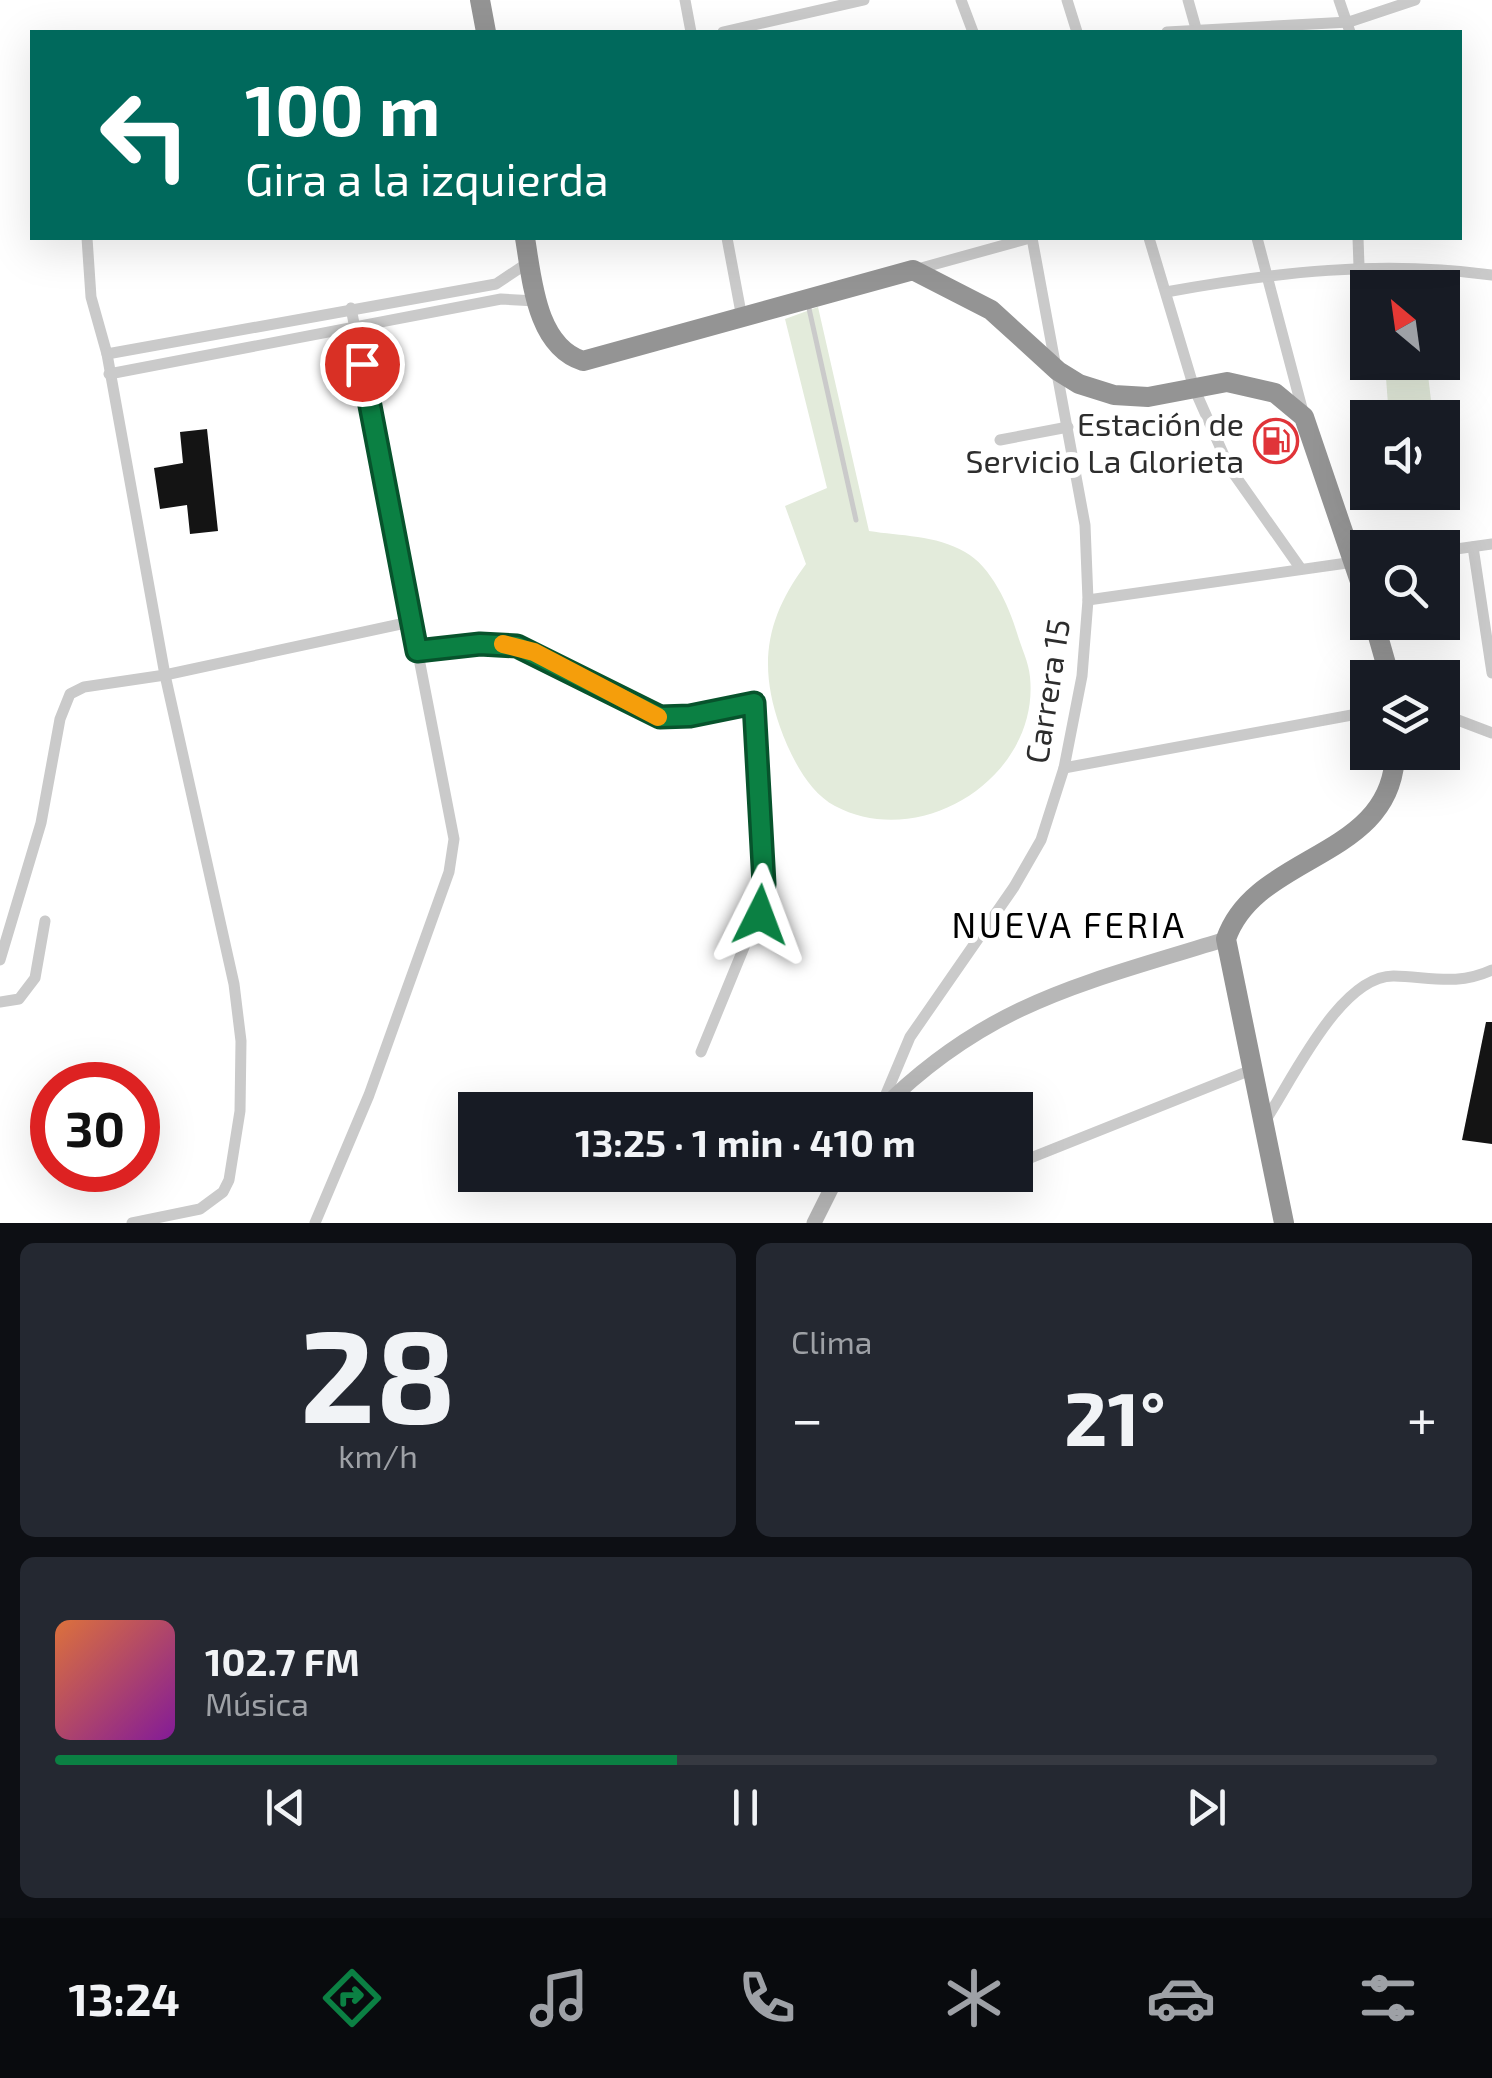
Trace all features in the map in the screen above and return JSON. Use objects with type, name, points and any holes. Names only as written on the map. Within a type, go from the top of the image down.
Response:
[{"type":"highway","points":[[480,0],[486,30]]},
{"type":"highway","points":[[524,240],[536,300],[553,340],[570,356],[583,361],[913,270],[991,310],[1058,371],[1114,395],[1148,397],[1228,382],[1252,384],[1275,393],[1304,417],[1350,535]]},
{"type":"highway","points":[[1284,1223],[1226,939],[1233,918],[1250,897],[1347,840],[1379,811],[1394,770]]},
{"type":"street","points":[[685,0],[691,30]]},
{"type":"street","points":[[733,30],[864,0]]},
{"type":"street","points":[[961,0],[973,30]]},
{"type":"street","points":[[1067,0],[1076,30]]},
{"type":"street","points":[[1188,0],[1196,30]]},
{"type":"street","points":[[1339,0],[1350,27]]},
{"type":"street","points":[[1258,30],[1350,27],[1416,0]]},
{"type":"street","points":[[88,240],[91,297],[107,354],[165,675],[234,984],[240,1041],[240,1111],[230,1180],[223,1192],[200,1209],[132,1223]]},
{"type":"street","points":[[727,240],[742,318]]},
{"type":"street","points":[[913,270],[1024,240]]},
{"type":"street","name":"Carrera 15","points":[[888,1092],[910,1038],[1014,888],[1040,840],[1064,768],[1082,676],[1088,600],[1085,525],[1031,240]]},
{"type":"street","points":[[1149,240],[1194,388],[1230,467],[1301,569]]},
{"type":"street","points":[[1257,240],[1304,417]]},
{"type":"street","points":[[1358,240],[1359,266]]},
{"type":"street","points":[[107,354],[496,284],[529,262]]},
{"type":"street","points":[[1166,292],[1266,274],[1359,266],[1492,275]]},
{"type":"street","points":[[110,374],[501,300],[536,300]]},
{"type":"street","points":[[316,1223],[369,1095],[449,872],[454,839],[351,308]]},
{"type":"street","points":[[1000,440],[1068,427]]},
{"type":"street","points":[[1460,548],[1492,544]]},
{"type":"street","points":[[1474,546],[1489,611],[1492,673]]},
{"type":"street","points":[[1088,600],[1350,562]]},
{"type":"street","points":[[0,960],[41,823],[60,719],[70,694],[84,687],[165,675],[410,622]]},
{"type":"street","points":[[417,651],[480,644],[517,646],[660,717],[690,716],[754,703],[763,901],[701,1052]]},
{"type":"street","points":[[1064,768],[1350,715]]},
{"type":"street","points":[[1460,721],[1492,733]]},
{"type":"street","points":[[0,1002],[19,999],[35,978],[45,921]]},
{"type":"street","points":[[898,1092],[1007,1012],[1069,986],[1226,939]]},
{"type":"street","points":[[1263,1124],[1328,1022],[1346,999],[1368,983],[1394,976],[1456,981],[1492,970]]},
{"type":"street","points":[[1033,1158],[1251,1070]]},
{"type":"street","points":[[814,1223],[830,1192]]},
{"type":"lane","points":[[808,300],[856,520]]},
{"type":"green space","points":[[818,307],[869,531],[942,542],[974,558],[1004,599],[1030,677],[1028,713],[1016,745],[996,773],[969,796],[938,812],[904,819],[869,818],[835,806],[816,792],[789,749],[769,683],[774,623],[806,564],[785,506],[827,488],[785,319]]},
{"type":"green space","points":[[1386,380],[1429,380],[1431,400],[1388,400]]},
{"type":"building","points":[[207,429],[218,531],[190,534],[187,505],[160,509],[154,468],[183,463],[180,432]]},
{"type":"building","points":[[1486,1022],[1492,1022],[1492,1144],[1462,1140]]},
{"type":"slow traffic","points":[[503,644],[534,652],[658,717]]},
{"type":"place","name":"Estación de Servicio La Glorieta","points":[[1276,441]]},
{"type":"district","name":"NUEVA FERIA","points":[[1069,924]]},
{"type":"route","points":[[362,364],[417,651],[480,644],[517,646],[660,717],[690,716],[754,703],[764,884],[760,915]]}]
